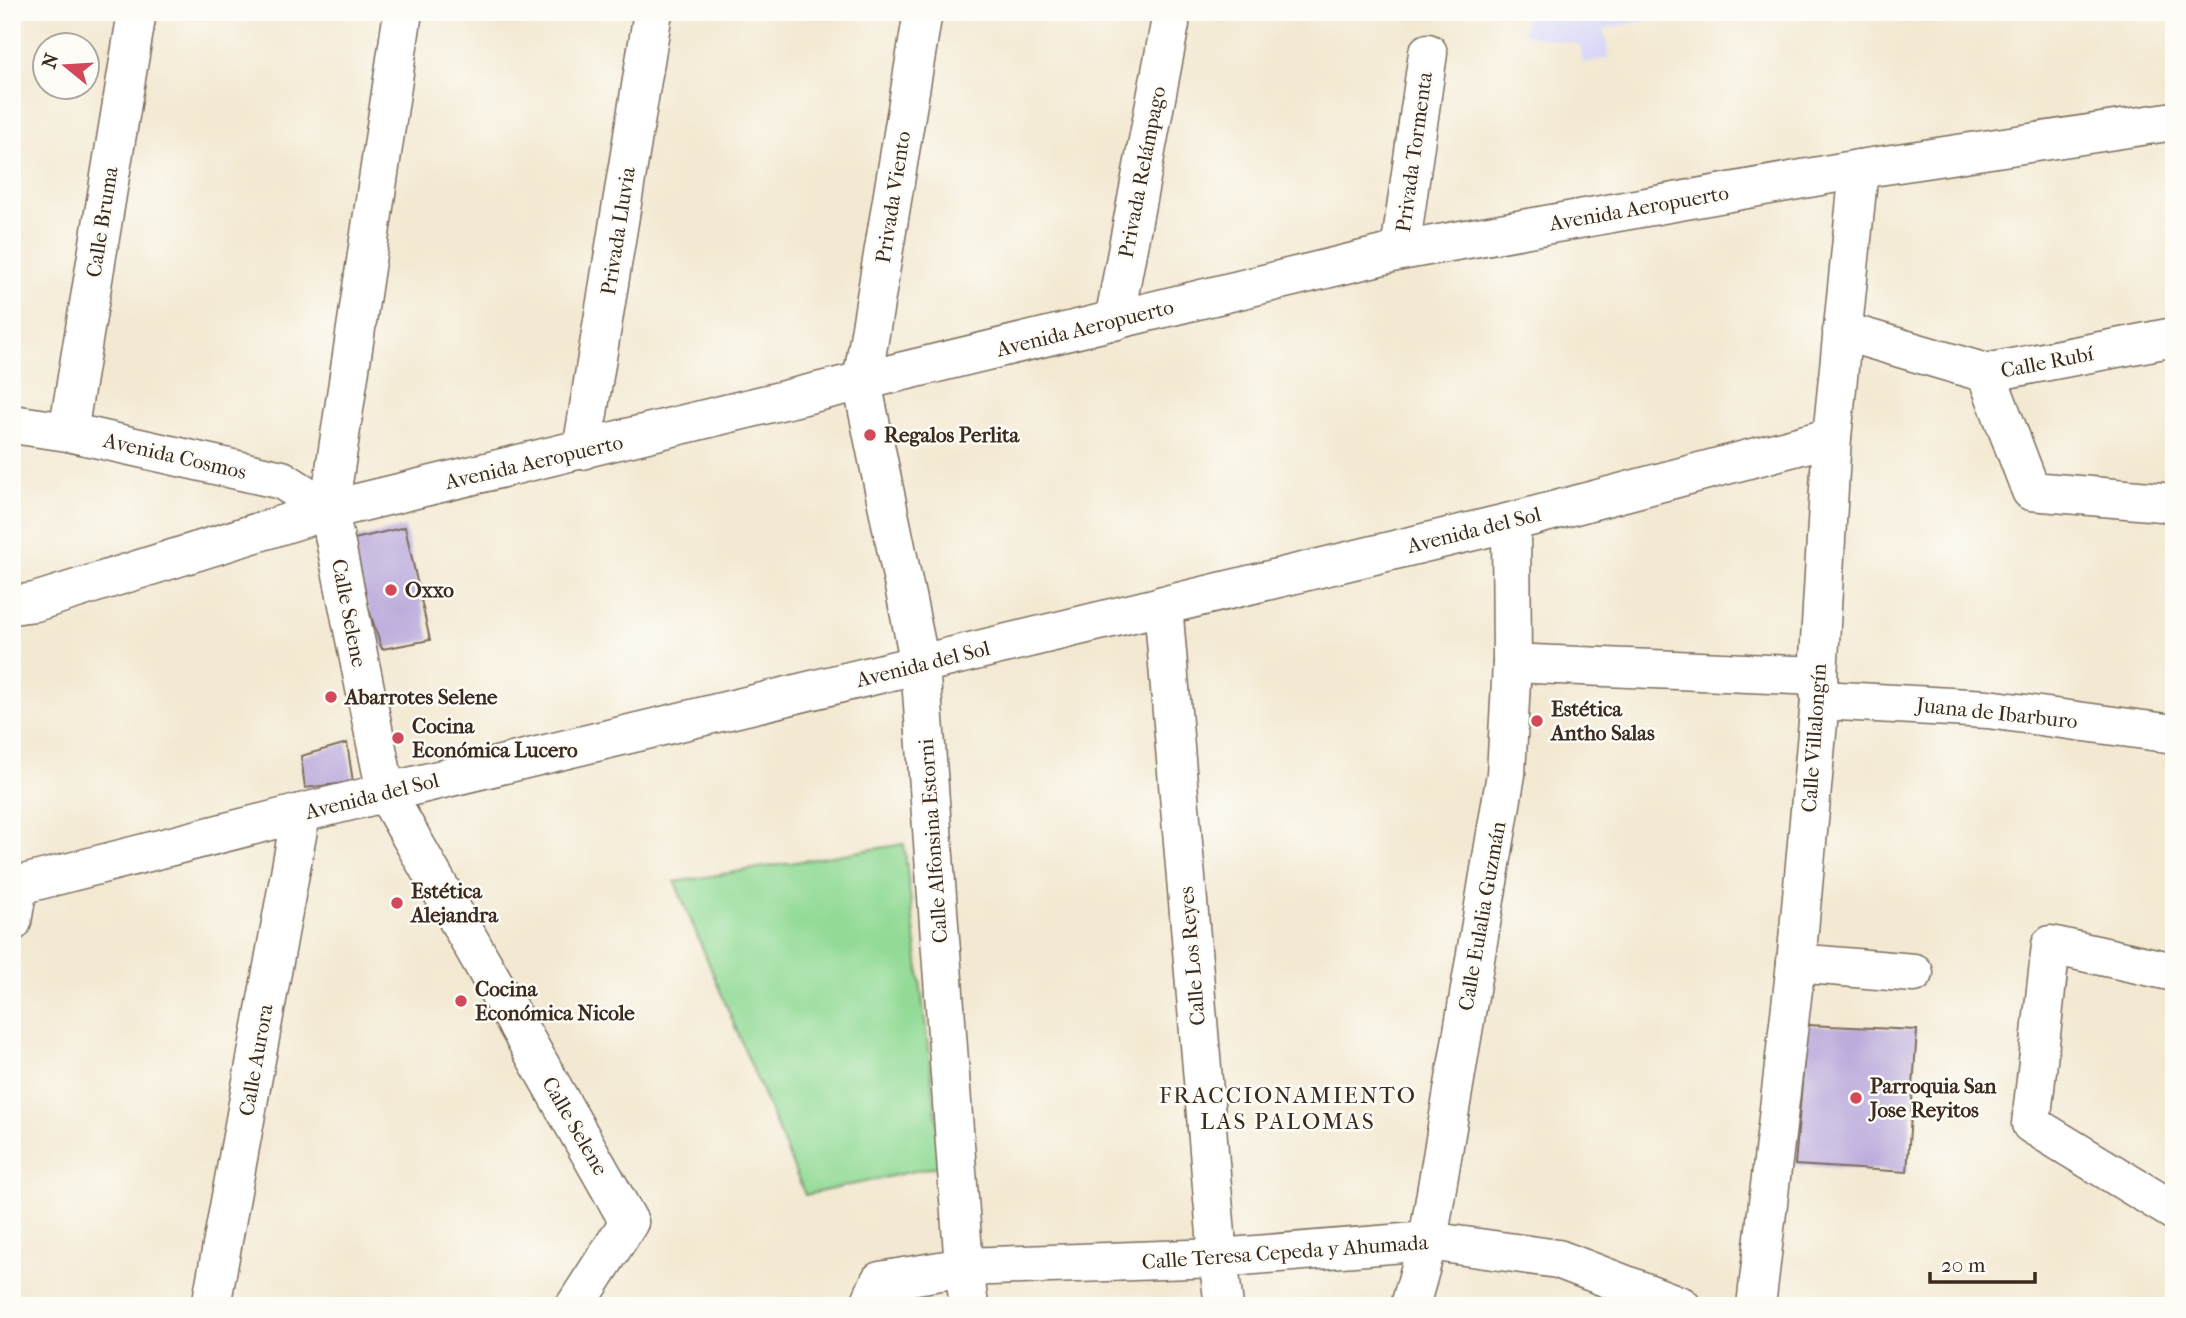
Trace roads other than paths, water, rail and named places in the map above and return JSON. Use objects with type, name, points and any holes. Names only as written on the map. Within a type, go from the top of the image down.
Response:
[{"type":"street","name":"Calle Bruma","points":[[68,432],[137,12]]},
{"type":"street","name":"Calle Selene","points":[[403,12],[328,510],[386,793],[629,1222],[575,1306]]},
{"type":"street","name":"Privada Lluvia","points":[[582,450],[653,12]]},
{"type":"street","name":"Privada Viento","points":[[862,382],[923,12]]},
{"type":"street","name":"Privada Relámpago","points":[[1114,321],[1170,24]]},
{"type":"street","name":"Privada Tormenta","points":[[1400,251],[1428,53]]},
{"type":"street","name":"Avenida Aeropuerto","points":[[12,605],[36,602],[328,510],[1400,251],[1859,169],[2174,121]]},
{"type":"street","name":"Calle Villalongín","points":[[1756,1306],[1796,963],[1819,688],[1832,437],[1859,169]]},
{"type":"street","name":"Calle Rubí","points":[[1842,331],[1986,373],[2174,337]]},
{"type":"street","points":[[1986,373],[2031,491],[2174,503]]},
{"type":"street","name":"Calle Alfonsina Estorni","points":[[862,382],[920,664],[969,1306]]},
{"type":"street","name":"Avenida Cosmos","points":[[12,424],[68,432],[282,480],[328,510]]},
{"type":"street","name":"Avenida del Sol","points":[[14,898],[301,813],[1511,522],[1832,437]]},
{"type":"street","name":"Calle Eulalia Guzmán","points":[[1410,1306],[1428,1241],[1506,774],[1512,663],[1511,522]]},
{"type":"street","name":"Calle Los Reyes","points":[[1163,605],[1224,1306]]},
{"type":"street","name":"Juana de Ibarburo","points":[[1512,663],[1819,688],[2174,734]]},
{"type":"street","name":"Calle Aurora","points":[[211,1306],[301,813]]},
{"type":"street","points":[[2174,972],[2051,945],[2031,1124],[2174,1211]]},
{"type":"street","points":[[1796,963],[1914,972]]},
{"type":"street","name":"Calle Teresa Cepeda y Ahumada","points":[[869,1306],[880,1281],[964,1267],[1218,1258],[1428,1241],[1558,1259],[1681,1306]]},
{"type":"place","name":"Regalos Perlita","points":[[870,435]]},
{"type":"place","name":"Oxxo","points":[[391,590]]},
{"type":"place","name":"Abarrotes Selene","points":[[331,697]]},
{"type":"place","name":"Estética Antho Salas","points":[[1537,721]]},
{"type":"place","name":"Cocina Económica Lucero","points":[[398,738]]},
{"type":"place","name":"Estética Alejandra","points":[[397,903]]},
{"type":"place","name":"Cocina Económica Nicole","points":[[461,1001]]},
{"type":"place","name":"Parroquia San Jose Reyitos","points":[[1856,1098]]},
{"type":"district","name":"FRACCIONAMIENTO LAS PALOMAS","points":[[1288,1108]]}]
